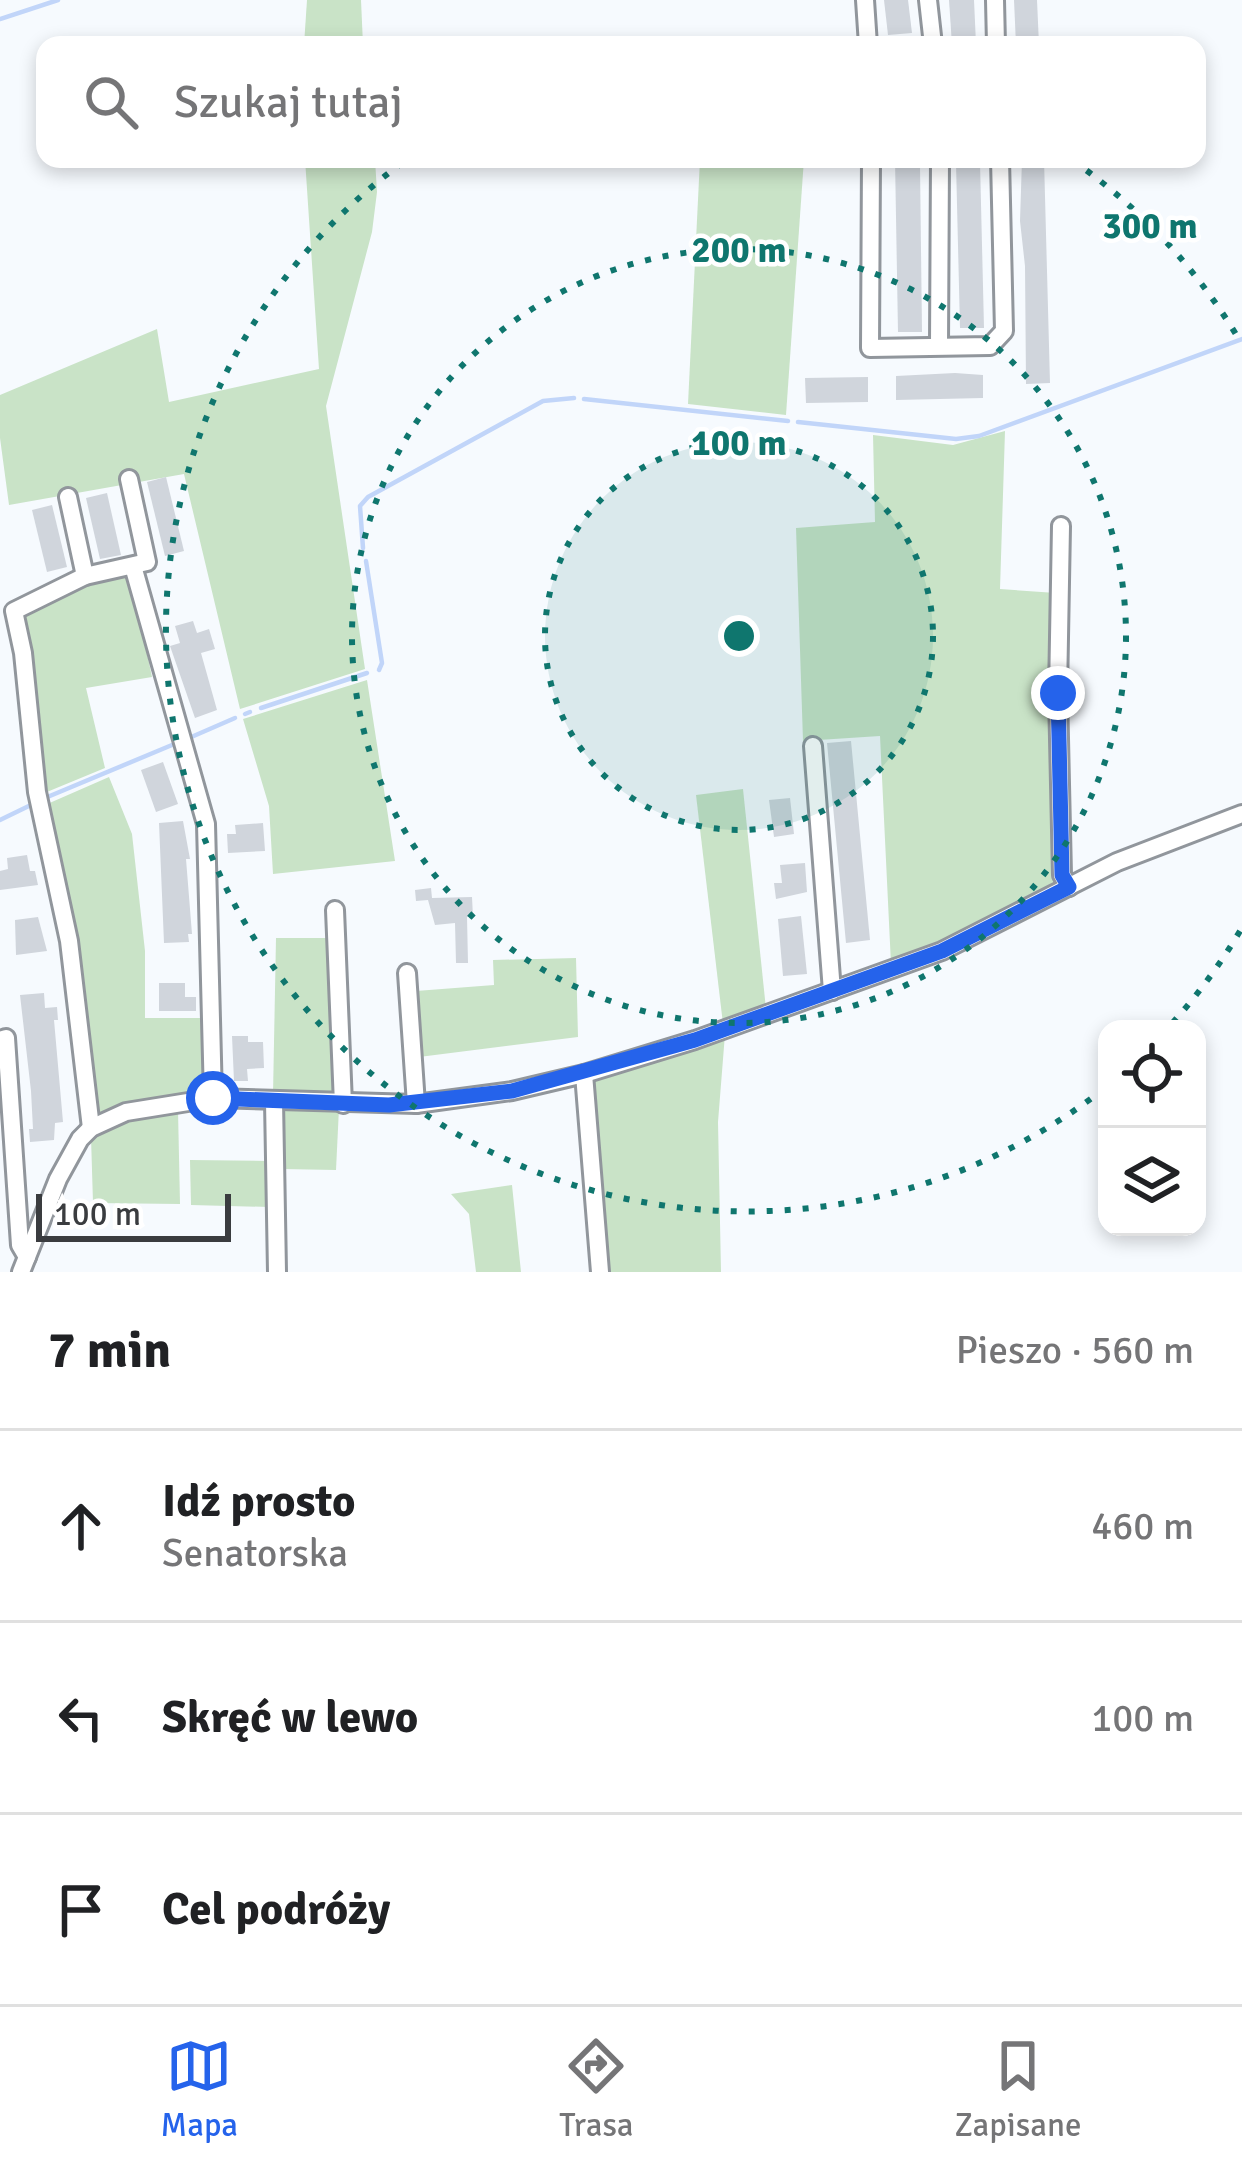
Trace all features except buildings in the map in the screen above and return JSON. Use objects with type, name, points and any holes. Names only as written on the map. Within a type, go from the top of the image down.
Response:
[{"type":"street","points":[[865,0],[867,36]]},
{"type":"street","points":[[928,0],[932,36]]},
{"type":"street","points":[[995,0],[997,36]]},
{"type":"street","points":[[871,168],[870,348],[990,346],[1004,331],[1000,168]]},
{"type":"street","points":[[939,346],[940,168]]},
{"type":"street","points":[[91,1128],[69,941],[37,792],[23,653],[14,611],[86,576],[147,562],[129,479]]},
{"type":"street","points":[[68,497],[86,576]]},
{"type":"street","points":[[1061,526],[1058,788],[1062,875],[1069,887]]},
{"type":"street","points":[[133,566],[206,824],[213,1098]]},
{"type":"street","points":[[813,746],[832,991]]},
{"type":"street","points":[[24,1264],[68,1157],[91,1128],[149,1107],[213,1098],[416,1104],[512,1091],[584,1074],[695,1040],[969,940],[1118,862],[1242,814]]},
{"type":"street","points":[[335,910],[343,1104]]},
{"type":"street","points":[[407,973],[416,1104]]},
{"type":"street","points":[[0,1040],[6,1038],[24,1264]]},
{"type":"street","points":[[584,1074],[600,1272]]},
{"type":"street","points":[[274,1101],[277,1272]]},
{"type":"green space","points":[[307,0],[361,0],[363,36],[305,36]]},
{"type":"green space","points":[[306,168],[376,168],[372,232],[326,406],[365,669],[240,709],[184,474],[9,505],[0,395],[157,329],[169,402],[319,369]]},
{"type":"green space","points":[[700,168],[803,168],[786,415],[688,404]]},
{"type":"green space","points":[[1005,431],[1000,589],[1056,593],[1056,887],[980,929],[891,964],[880,736],[803,741],[796,528],[875,522],[873,435],[953,445]]},
{"type":"green space","points":[[130,573],[152,677],[86,688],[105,768],[42,794],[22,597]]},
{"type":"green space","points":[[367,680],[395,861],[273,874],[269,806],[243,719]]},
{"type":"green space","points":[[109,777],[132,834],[145,951],[145,1018],[207,1018],[207,1083],[203,1091],[115,1108],[93,1120],[45,805]]},
{"type":"green space","points":[[743,789],[766,1009],[723,1024],[696,795]]},
{"type":"green space","points":[[276,938],[331,938],[338,1092],[331,1099],[273,1095]]},
{"type":"green space","points":[[576,958],[578,1037],[419,1057],[416,991],[494,985],[493,960]]},
{"type":"green space","points":[[725,1034],[718,1122],[721,1272],[607,1272],[590,1085],[598,1074]]},
{"type":"green space","points":[[287,1107],[339,1108],[336,1170],[282,1169],[280,1114]]},
{"type":"green space","points":[[178,1110],[180,1204],[93,1203],[91,1137],[122,1122]]},
{"type":"green space","points":[[190,1160],[268,1161],[269,1207],[191,1205]]},
{"type":"green space","points":[[512,1185],[521,1272],[476,1272],[469,1214],[451,1194]]},
{"type":"waterway","points":[[0,19],[58,0]]},
{"type":"waterway","points":[[798,422],[956,439],[979,436],[1242,339]]},
{"type":"waterway","points":[[363,548],[360,506],[368,497],[543,401],[574,398]]},
{"type":"waterway","points":[[584,399],[788,421]]},
{"type":"waterway","points":[[366,561],[382,663],[379,670]]},
{"type":"waterway","points":[[261,708],[367,673]]},
{"type":"waterway","points":[[245,714],[250,712]]},
{"type":"waterway","points":[[189,738],[235,718]]},
{"type":"waterway","points":[[45,798],[172,745]]},
{"type":"waterway","points":[[0,820],[35,803]]},
{"type":"route","points":[[213,1098],[389,1105],[512,1091],[695,1040],[969,940],[1069,887],[1062,875],[1058,693]]}]
